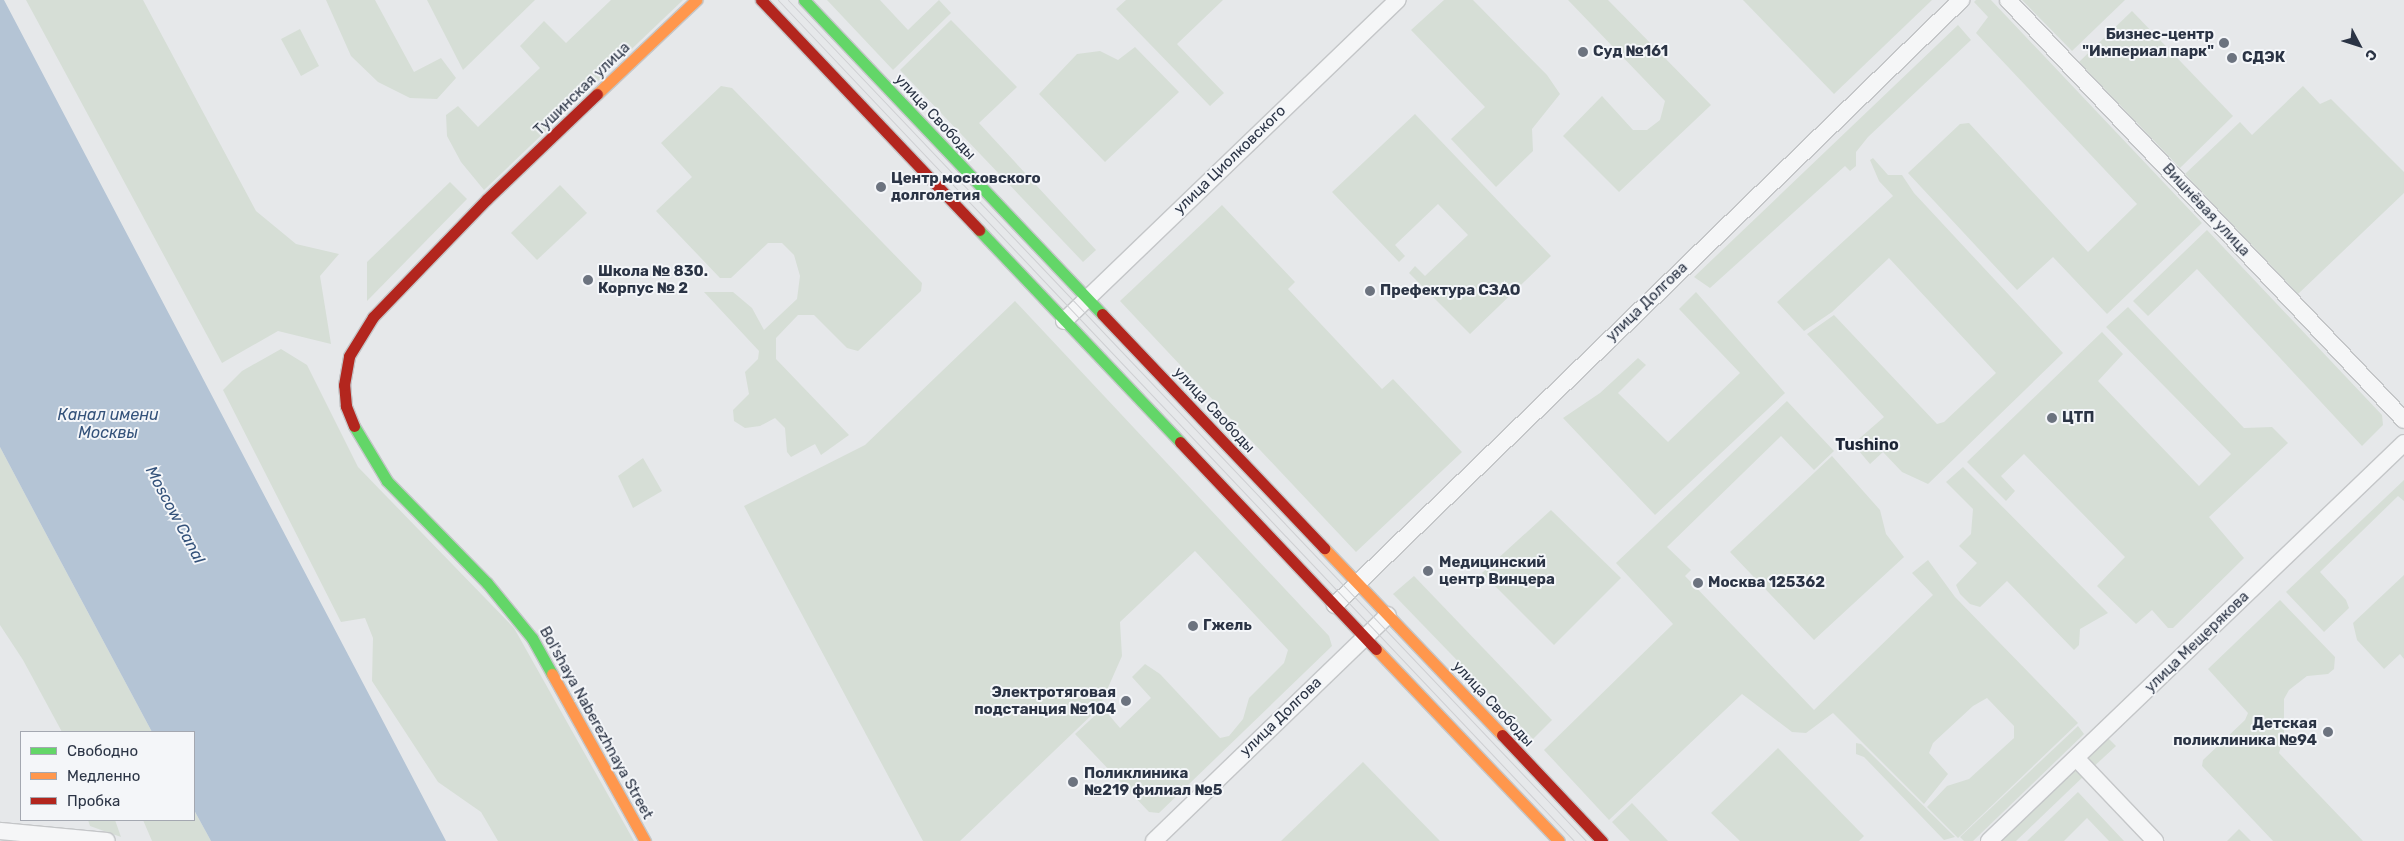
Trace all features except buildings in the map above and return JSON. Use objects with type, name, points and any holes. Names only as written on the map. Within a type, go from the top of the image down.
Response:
[{"type":"main road","name":"Тушинская улица","points":[[487,199],[696,0]]},
{"type":"main road","points":[[761,0],[1559,841]]},
{"type":"main road","name":"улица Свободы","points":[[804,0],[1602,841]]},
{"type":"main road","name":"Bol'shaya Naberezhnaya Street","points":[[487,199],[429,256],[357,339],[346,366],[346,406],[356,432],[387,481],[521,621],[559,682],[645,841]]},
{"type":"street","name":"улица Циолковского","points":[[1064,321],[1397,0]]},
{"type":"street","name":"улица Долгова","points":[[1335,605],[1960,0]]},
{"type":"street","name":"Вишнёвая улица","points":[[2008,0],[2404,420]]},
{"type":"street","name":"улица Мещерякова","points":[[1989,841],[2404,443]]},
{"type":"street","name":"улица Долгова","points":[[1154,841],[1388,615]]},
{"type":"street","points":[[2076,758],[2155,841]]},
{"type":"street","points":[[0,831],[107,841]]},
{"type":"shaded area","points":[[26,0],[143,0],[256,211],[296,244],[339,254],[320,276],[331,344],[278,331],[222,363]]},
{"type":"shaded area","points":[[326,0],[375,0],[414,72],[441,58],[456,78],[437,99],[410,98],[378,82],[351,56]]},
{"type":"shaded area","points":[[427,0],[535,0],[463,70]]},
{"type":"shaded area","points":[[611,0],[683,0],[484,190],[461,162],[447,136],[446,115],[458,106],[478,127],[540,68],[520,46],[544,21],[566,43]]},
{"type":"shaded area","points":[[827,0],[880,0],[908,30],[939,0],[951,13],[893,70]]},
{"type":"shaded area","points":[[1126,0],[1223,0],[1177,44],[1224,93],[1210,106],[1116,9]]},
{"type":"shaded area","points":[[1444,0],[1473,0],[1547,75],[1560,94],[1532,129],[1533,151],[1496,187],[1451,139],[1485,107],[1411,30]]},
{"type":"shaded area","points":[[1568,0],[1608,0],[1711,105],[1619,192],[1563,136],[1602,96],[1633,130],[1647,130],[1660,120],[1665,101]]},
{"type":"shaded area","points":[[1743,0],[1932,0],[1834,94]]},
{"type":"shaded area","points":[[1976,0],[1991,0],[2202,223],[2107,314],[2053,257],[2017,290],[1908,173],[1960,124],[1969,123],[2088,252],[2137,204],[1976,33],[1988,17],[1974,2]]},
{"type":"shaded area","points":[[2022,0],[2125,0],[2072,51]]},
{"type":"shaded area","points":[[2132,11],[2233,116],[2180,168],[2079,62]]},
{"type":"shaded area","points":[[951,20],[1017,87],[979,123],[1096,250],[1083,262],[900,70]]},
{"type":"shaded area","points":[[1958,25],[1971,40],[1868,137],[1856,152],[1856,166],[1850,171],[1845,166],[1710,288],[1694,277]]},
{"type":"shaded area","points":[[300,29],[319,66],[301,76],[281,39]]},
{"type":"shaded area","points":[[1135,47],[1179,92],[1105,162],[1039,94],[1077,54],[1100,51],[1118,60]]},
{"type":"shaded area","points":[[721,86],[732,88],[922,283],[921,291],[858,351],[847,348],[814,315],[798,315],[776,338],[776,359],[849,435],[821,455],[815,444],[791,457],[787,452],[785,428],[775,418],[760,426],[745,428],[734,421],[733,410],[749,394],[745,372],[758,359],[759,351],[704,292],[733,292],[752,308],[764,330],[797,299],[800,276],[794,255],[782,243],[768,243],[731,278],[720,278],[656,211],[692,177],[661,143]]},
{"type":"shaded area","points":[[2303,86],[2320,104],[2331,99],[2404,172],[2404,193],[2298,294],[2185,174],[2240,122],[2252,135]]},
{"type":"shaded area","points":[[1415,114],[1551,256],[1470,334],[1409,273],[1415,266],[1425,276],[1468,235],[1438,204],[1395,245],[1405,256],[1399,262],[1332,192]]},
{"type":"shaded area","points":[[1873,158],[1888,175],[1902,175],[1914,193],[2063,353],[1928,484],[1902,472],[1883,452],[1870,464],[1853,444],[1884,417],[1807,334],[1834,315],[1937,424],[1944,422],[1996,373],[1889,258],[1832,312],[1804,331],[1777,302],[1893,196],[1879,181],[1870,160]]},
{"type":"shaded area","points":[[450,182],[467,199],[367,301],[367,262]]},
{"type":"shaded area","points":[[560,185],[587,213],[537,260],[511,233]]},
{"type":"shaded area","points":[[1222,205],[1295,282],[1288,289],[1382,389],[1393,379],[1462,452],[1356,552],[1120,301]]},
{"type":"shaded area","points":[[2207,230],[2382,415],[2383,425],[2362,446],[2197,269],[2148,316],[2133,301]]},
{"type":"shaded area","points":[[1696,292],[1785,393],[1655,515],[1563,418],[1600,393],[1638,358],[1646,365],[1618,393],[1668,442],[1740,373],[1679,309]]},
{"type":"shaded area","points":[[1015,301],[1329,636],[1332,646],[1159,813],[1149,812],[1075,734],[1103,708],[1120,728],[1151,698],[1132,677],[1145,664],[1160,674],[1220,738],[1229,736],[1243,719],[1249,698],[1284,663],[1288,650],[1195,551],[1120,622],[1122,656],[1099,708],[960,841],[923,841],[744,506],[865,445]]},
{"type":"shaded area","points":[[2128,307],[2244,428],[2272,427],[2288,443],[2209,517],[2244,558],[2173,628],[2168,628],[2152,610],[2136,624],[2097,586],[2125,557],[2024,454],[2001,476],[2015,491],[2006,501],[1967,462],[2102,332],[2123,354],[2098,381],[2199,486],[2231,454],[2106,327]]},
{"type":"shaded area","points":[[281,349],[307,365],[358,467],[514,628],[634,841],[498,841],[481,812],[438,782],[372,681],[373,638],[365,618],[341,622],[223,390],[242,371]]},
{"type":"shaded area","points":[[1787,401],[1834,451],[1814,470],[1781,436],[1667,547],[1691,570],[1685,576],[1814,710],[1933,595],[1912,573],[1928,560],[1955,597],[2078,723],[1958,838],[1927,807],[1947,786],[1969,779],[2014,738],[2014,726],[1987,698],[1973,706],[1933,743],[1929,753],[1948,774],[1924,804],[1833,713],[1806,733],[1792,732],[1742,694],[1609,820],[1544,750],[1673,624],[1616,563]]},
{"type":"shaded area","points":[[0,447],[151,731],[61,731],[23,660],[0,625]]},
{"type":"shaded area","points":[[1832,456],[1880,510],[1886,534],[1904,557],[1814,640],[1730,552]]},
{"type":"shaded area","points":[[643,458],[662,491],[633,508],[618,476]]},
{"type":"shaded area","points":[[1963,467],[2108,613],[2080,629],[2079,645],[2074,650],[2007,581],[1980,607],[1970,604],[1960,594],[1956,585],[1977,563],[1959,546],[1971,534],[1973,509],[1946,482]]},
{"type":"shaded area","points":[[2404,480],[2404,501],[2398,496],[2320,572],[2346,600],[2349,608],[2324,632],[2286,592]]},
{"type":"shaded area","points":[[1551,510],[1621,578],[1554,645],[1482,573]]},
{"type":"shaded area","points":[[2404,575],[2404,659],[2400,654],[2384,669],[2357,640],[2353,623]]},
{"type":"shaded area","points":[[1414,576],[1552,720],[1533,739],[1393,594]]},
{"type":"shaded area","points":[[2280,600],[2335,657],[2334,669],[2328,674],[2307,676],[2289,690],[2284,699],[2284,735],[2279,753],[2363,841],[2273,841],[2202,766],[2203,760],[2245,720],[2248,713],[2208,669]]},
{"type":"shaded area","points":[[2078,726],[2084,734],[1973,841],[1964,841],[1960,837]]},
{"type":"shaded area","points":[[2104,734],[2116,746],[2090,770],[2079,758]]},
{"type":"shaded area","points":[[1856,743],[1861,744],[1955,837],[1944,840],[1864,757],[1856,754]]},
{"type":"shaded area","points":[[1778,748],[1864,836],[1859,841],[1740,841],[1711,813]]},
{"type":"shaded area","points":[[2076,761],[2087,773],[2016,841],[1992,841]]},
{"type":"shaded area","points":[[1363,762],[1440,841],[1281,841]]},
{"type":"shaded area","points":[[2078,792],[2124,841],[2109,841],[2087,818],[2064,841],[2027,841]]},
{"type":"shaded area","points":[[1632,803],[1668,841],[1630,841],[1612,822]]},
{"type":"shaded area","points":[[195,812],[211,841],[152,841],[143,821],[195,821]]},
{"type":"shaded area","points":[[88,821],[115,821],[121,837],[90,826]]},
{"type":"shaded area","points":[[2239,829],[2251,841],[2227,841]]},
{"type":"water","name":"Канал имени Москвы","points":[[0,0],[4,0],[446,841],[211,841],[195,812],[195,731],[151,731],[0,447]]},
{"type":"tram line","points":[[778,0],[1574,841]]},
{"type":"tram line","points":[[788,0],[1586,841]]},
{"type":"traffic: fast","points":[[804,0],[1102,314]]},
{"type":"traffic: fast","points":[[979,230],[1180,442]]},
{"type":"traffic: fast","points":[[354,426],[387,481],[487,583],[532,638],[552,674]]},
{"type":"traffic: slow","points":[[597,94],[696,0]]},
{"type":"traffic: slow","points":[[1324,548],[1502,735]]},
{"type":"traffic: slow","points":[[1376,649],[1559,841]]},
{"type":"traffic: slow","points":[[552,674],[645,841]]},
{"type":"traffic: jam","points":[[761,0],[979,230]]},
{"type":"traffic: jam","points":[[354,426],[346,406],[344,385],[349,356],[373,317],[487,199],[597,94]]},
{"type":"traffic: jam","points":[[1102,314],[1324,548]]},
{"type":"traffic: jam","points":[[1180,442],[1376,649]]},
{"type":"traffic: jam","points":[[1502,735],[1602,841]]},
{"type":"place","name":"Бизнес-центр \"Империал парк\"","points":[[2224,43]]},
{"type":"place","name":"Суд №161","points":[[1583,52]]},
{"type":"place","name":"СДЭК","points":[[2232,58]]},
{"type":"place","name":"Центр московского долголетия","points":[[881,187]]},
{"type":"place","name":"Школа № 830. Корпус № 2","points":[[588,280]]},
{"type":"place","name":"Префектура СЗАО","points":[[1370,291]]},
{"type":"place","name":"ЦТП","points":[[2052,418]]},
{"type":"place","name":"Медицинский центр Винцера","points":[[1428,571]]},
{"type":"place","name":"Москва 125362","points":[[1698,583]]},
{"type":"place","name":"Гжель","points":[[1193,626]]},
{"type":"place","name":"Электротяговая подстанция №104","points":[[1126,701]]},
{"type":"place","name":"Детская поликлиника №94","points":[[2328,732]]},
{"type":"place","name":"Поликлиника №219 филиал №5","points":[[1073,782]]},
{"type":"district","name":"Tushino","points":[[1867,445]]},
{"type":"water label","name":"Moscow Canal","points":[[175,515]]}]
